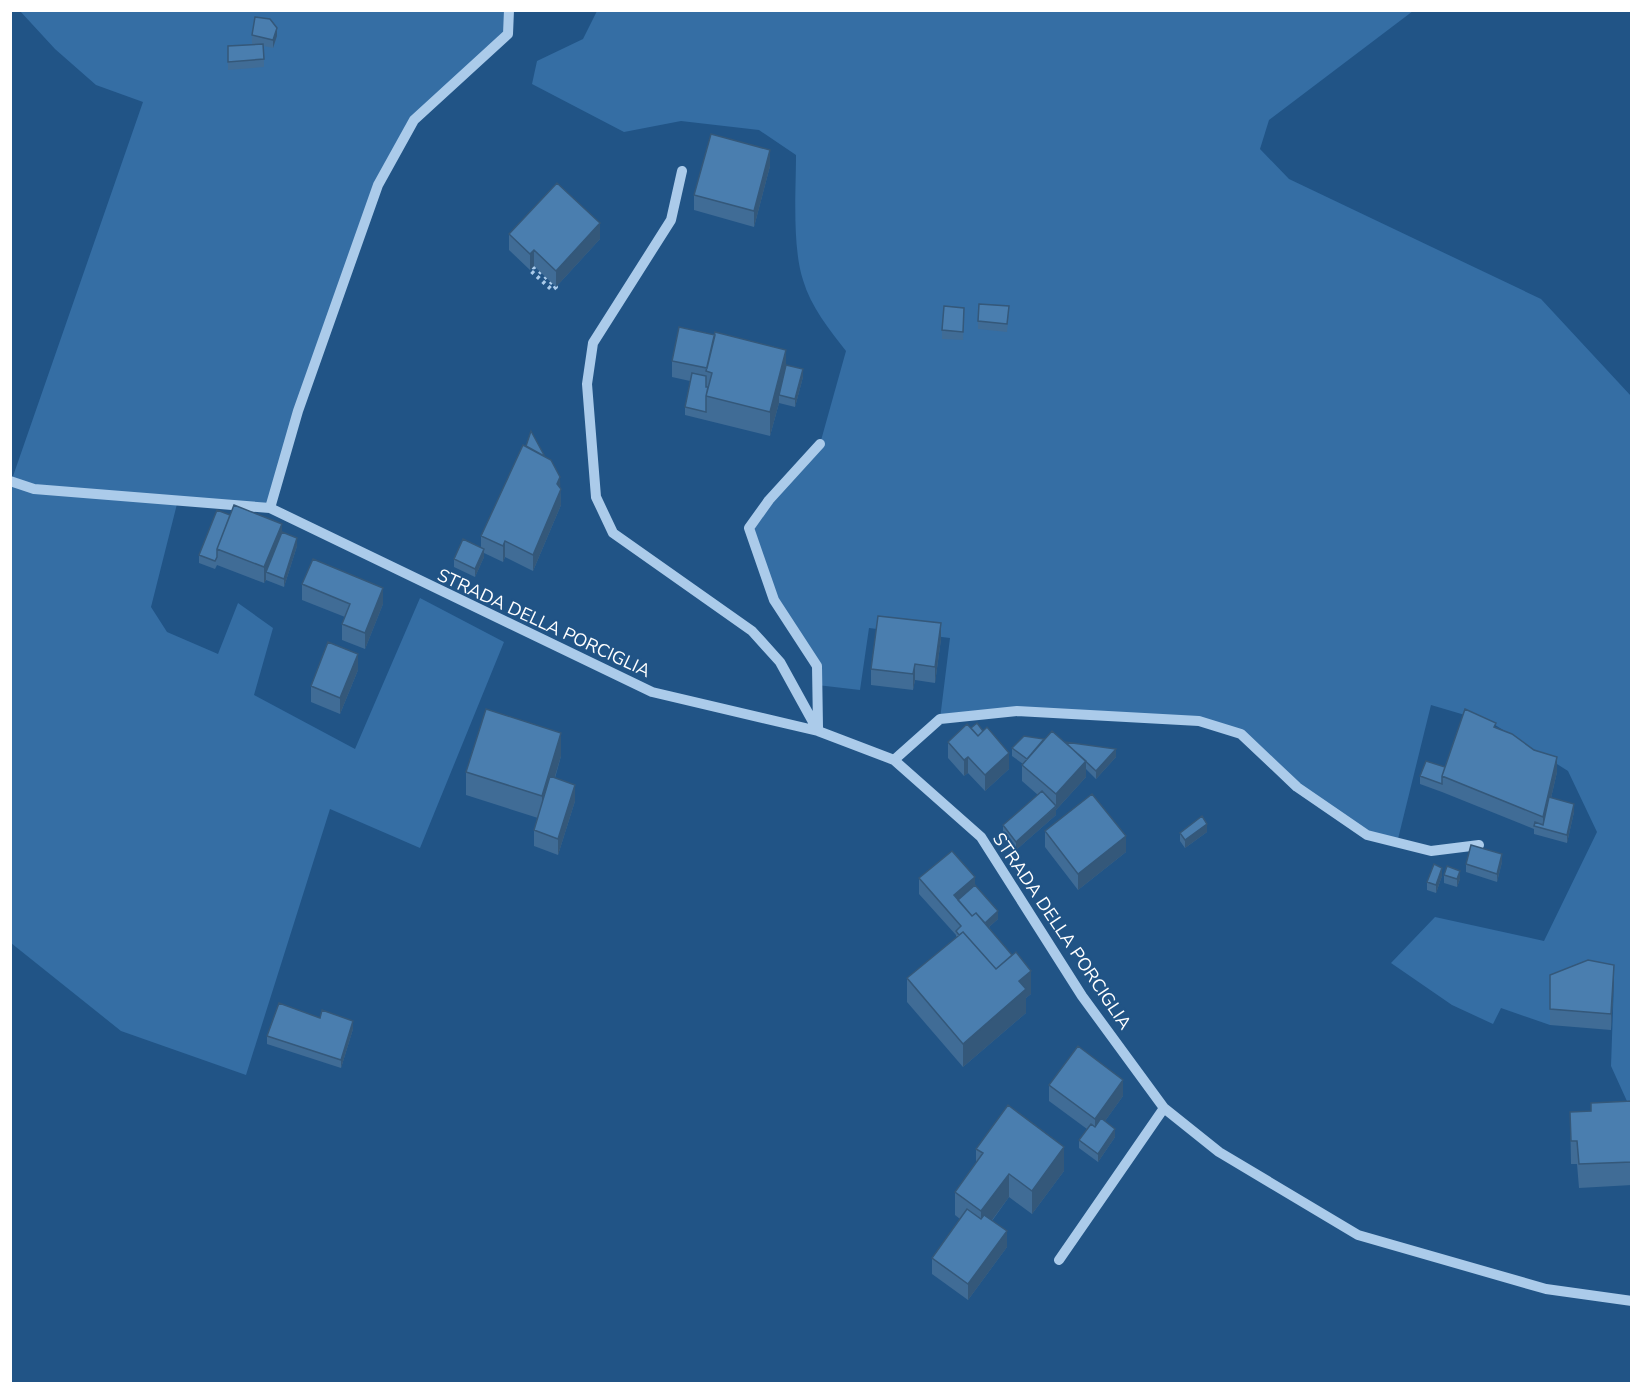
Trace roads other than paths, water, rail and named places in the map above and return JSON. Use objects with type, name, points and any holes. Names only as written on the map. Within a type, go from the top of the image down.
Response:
[{"type":"street","points":[[270,508],[298,411],[378,184],[414,120],[508,34],[509,10]]},
{"type":"street","points":[[682,171],[671,220],[593,343],[587,384],[596,497],[613,533],[752,631],[780,662],[818,731]]},
{"type":"street","points":[[818,731],[817,666],[774,600],[749,528],[769,500],[820,444]]},
{"type":"street","name":"STRADA DELLA PORCIGLIA","points":[[10,481],[34,489],[270,508],[652,692],[818,731],[894,760],[981,837],[1082,996],[1164,1108],[1219,1152],[1358,1235],[1546,1289],[1632,1301]]},
{"type":"street","points":[[894,760],[940,719],[1017,711],[1199,721],[1241,734],[1297,787],[1367,835],[1431,851],[1479,845]]},
{"type":"street","points":[[1059,1260],[1164,1108]]}]
